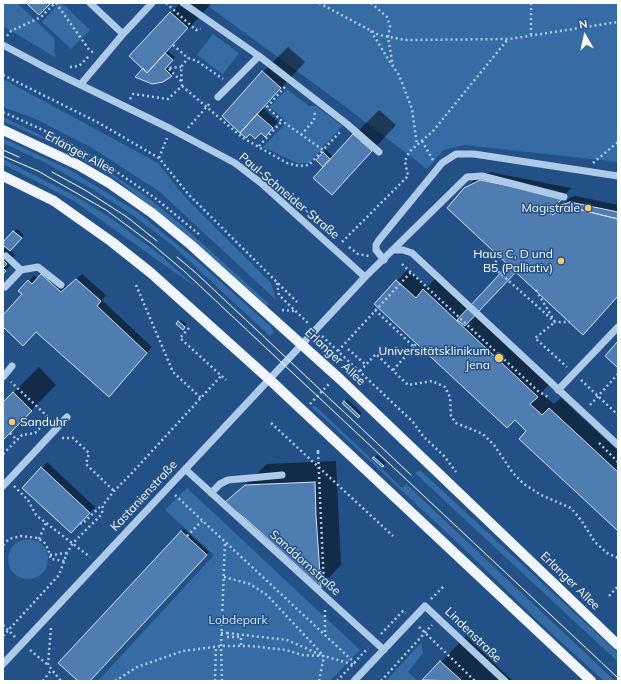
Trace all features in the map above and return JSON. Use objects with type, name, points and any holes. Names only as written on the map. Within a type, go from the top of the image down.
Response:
[{"type":"main road","name":"Erlanger Allee","points":[[3,130],[78,165],[132,198],[191,245],[302,344],[618,645]]},
{"type":"main road","points":[[3,176],[54,201],[112,242],[151,273],[304,411],[591,681]]},
{"type":"street","points":[[90,3],[123,34]]},
{"type":"street","points":[[81,84],[123,34],[152,3]]},
{"type":"street","points":[[183,3],[291,80],[347,124],[379,152]]},
{"type":"street","name":"Paul-Schneider-Straße","points":[[3,45],[235,163],[267,188],[365,277]]},
{"type":"street","points":[[218,97],[259,56]]},
{"type":"street","points":[[384,260],[377,252],[376,245],[379,240],[442,163],[456,154],[474,154],[618,176]]},
{"type":"street","points":[[302,344],[365,277],[384,260],[467,176],[482,176],[564,197]]},
{"type":"street","points":[[394,250],[403,250],[412,253],[618,445]]},
{"type":"street","points":[[6,256],[21,270]]},
{"type":"street","points":[[4,287],[21,270],[38,268],[61,285]]},
{"type":"street","points":[[558,390],[618,326]]},
{"type":"street","name":"Kastanienstraße","points":[[3,662],[302,344]]},
{"type":"street","points":[[4,376],[12,366]]},
{"type":"street","points":[[3,486],[67,418]]},
{"type":"street","points":[[612,440],[618,433]]},
{"type":"street","name":"Sanddornstraße","points":[[185,469],[211,494],[324,591],[384,650]]},
{"type":"street","points":[[211,494],[220,484],[228,480],[282,475]]},
{"type":"street","points":[[354,681],[425,606]]},
{"type":"street","name":"Lindenstraße","points":[[425,606],[505,681]]},
{"type":"path","points":[[6,37],[10,31],[41,17],[55,3],[90,51],[93,52]]},
{"type":"path","points":[[320,3],[371,30],[388,37],[405,40],[508,39],[618,22]]},
{"type":"path","points":[[370,3],[387,18],[390,26],[388,37],[393,67]]},
{"type":"path","points":[[531,3],[531,36]]},
{"type":"path","points":[[371,30],[399,75],[412,109],[417,145]]},
{"type":"path","points":[[3,35],[13,41]]},
{"type":"path","points":[[343,240],[408,176],[405,161],[409,152],[443,119],[508,39]]},
{"type":"path","points":[[173,44],[188,58],[197,61],[230,84]]},
{"type":"path","points":[[64,66],[78,66],[97,48]]},
{"type":"path","points":[[182,81],[168,68],[181,66],[188,58]]},
{"type":"path","points":[[129,99],[133,94],[168,99],[182,86],[181,66]]},
{"type":"path","points":[[3,76],[99,123],[159,158],[189,195],[297,302]]},
{"type":"path","points":[[291,80],[267,107],[282,121],[323,150]]},
{"type":"path","points":[[182,86],[243,138],[287,162],[299,166],[309,165],[347,124]]},
{"type":"path","points":[[301,135],[314,120],[315,115],[308,93]]},
{"type":"path","points":[[124,97],[136,103]]},
{"type":"path","points":[[188,128],[206,107],[218,97]]},
{"type":"path","points":[[259,146],[282,121]]},
{"type":"path","points":[[181,125],[192,130]]},
{"type":"path","points":[[159,158],[167,138]]},
{"type":"path","points":[[422,141],[434,162]]},
{"type":"path","points":[[590,171],[594,160],[618,142]]},
{"type":"path","points":[[336,236],[358,254],[369,256],[377,252]]},
{"type":"path","points":[[500,257],[492,266],[555,322]]},
{"type":"path","points":[[402,264],[464,320],[539,392],[556,401]]},
{"type":"path","points":[[338,351],[411,272]]},
{"type":"path","points":[[277,283],[279,295],[310,324]]},
{"type":"path","points":[[136,285],[173,372],[201,398]]},
{"type":"path","points":[[536,290],[555,322]]},
{"type":"path","points":[[375,310],[414,347]]},
{"type":"path","points":[[461,323],[464,320]]},
{"type":"path","points":[[536,338],[555,322],[570,322]]},
{"type":"path","points":[[189,328],[180,338],[226,380]]},
{"type":"path","points":[[320,333],[413,422],[423,436],[444,456],[459,478]]},
{"type":"path","points":[[393,370],[416,343]]},
{"type":"path","points":[[348,348],[366,365]]},
{"type":"path","points":[[360,371],[376,354],[408,385],[432,381],[445,387],[450,397],[451,416],[456,423],[483,434],[494,445],[513,473],[524,484],[541,495],[572,508],[595,542],[607,553],[618,558]]},
{"type":"path","points":[[304,411],[350,362]]},
{"type":"path","points":[[583,413],[618,374]]},
{"type":"path","points":[[3,454],[22,435],[35,433],[44,424],[47,416],[4,376]]},
{"type":"path","points":[[80,523],[82,524],[103,505],[114,491],[221,376]]},
{"type":"path","points":[[271,422],[393,536]]},
{"type":"path","points":[[10,433],[17,440]]},
{"type":"path","points":[[60,438],[73,438],[90,453],[86,464],[114,491]]},
{"type":"path","points":[[595,440],[618,462]]},
{"type":"path","points":[[318,447],[325,636]]},
{"type":"path","points":[[14,486],[19,481]]},
{"type":"path","points":[[167,488],[359,667],[324,656],[287,640],[221,633]]},
{"type":"path","points":[[20,492],[28,500],[36,515],[91,558]]},
{"type":"path","points":[[3,636],[59,576],[67,553],[73,543],[102,514],[103,505]]},
{"type":"path","points":[[187,536],[202,520]]},
{"type":"path","points":[[39,540],[46,522]]},
{"type":"path","points":[[3,545],[10,539],[21,536],[39,540],[48,549],[51,559],[65,561]]},
{"type":"path","points":[[222,681],[221,633],[225,542]]},
{"type":"path","points":[[50,555],[67,553]]},
{"type":"path","points":[[224,578],[250,584],[266,595],[324,656]]},
{"type":"path","points":[[425,606],[445,584]]},
{"type":"path","points":[[609,596],[618,587]]},
{"type":"path","points":[[381,681],[439,618]]},
{"type":"path","points":[[48,665],[51,624]]},
{"type":"path","points":[[416,624],[475,681]]},
{"type":"path","points":[[3,626],[17,638]]},
{"type":"path","points":[[227,633],[227,637],[241,637],[241,646]]},
{"type":"path","points":[[115,681],[137,667],[183,651],[216,646],[241,646],[286,650],[302,655],[324,656]]},
{"type":"path","points":[[216,646],[216,681]]},
{"type":"path","points":[[29,648],[52,669],[61,681]]},
{"type":"path","points":[[319,681],[324,656]]},
{"type":"path","points":[[43,681],[52,669]]},
{"type":"path","points":[[469,681],[472,678]]},
{"type":"green space","points":[[3,3],[17,3],[54,38],[55,57],[3,26]]},
{"type":"green space","points":[[59,3],[62,3],[90,30],[71,49],[42,22]]},
{"type":"green space","points":[[204,3],[618,3],[618,162],[464,145],[444,150],[427,169],[346,107]]},
{"type":"green space","points":[[213,34],[239,53],[223,74],[197,55]]},
{"type":"green space","points":[[3,79],[158,163],[184,196],[271,283],[276,300],[160,192],[94,149],[34,118],[3,107]]},
{"type":"green space","points":[[287,89],[309,106],[316,106],[342,126],[309,163],[297,163],[263,147],[287,122],[270,107]]},
{"type":"green space","points":[[3,117],[80,154],[146,196],[183,226],[269,304],[267,306],[180,229],[108,174],[54,144],[3,121]]},
{"type":"green space","points":[[3,138],[70,170],[136,211],[195,259],[270,326],[274,332],[270,336],[172,245],[134,216],[94,190],[44,162],[3,143]]},
{"type":"green space","points":[[3,159],[77,197],[112,219],[159,254],[197,288],[74,201],[3,164]]},
{"type":"green space","points":[[314,405],[402,488],[406,484],[615,681],[604,681],[536,619],[476,560],[312,407]]},
{"type":"green space","points":[[420,470],[618,653],[618,662],[415,473]]},
{"type":"green space","name":"Lobdepark","points":[[187,488],[360,650],[330,681],[98,681],[214,555],[165,510]]},
{"type":"green space","points":[[32,539],[39,542],[45,548],[48,559],[47,567],[39,576],[32,579],[24,579],[17,576],[9,567],[8,555],[11,548],[20,540]]},
{"type":"green space","points":[[421,643],[423,653],[408,672],[418,681],[386,681]]},
{"type":"building","points":[[26,3],[51,3],[39,15]]},
{"type":"building","points":[[170,12],[188,28],[147,73],[129,56]]},
{"type":"building","points":[[165,53],[173,60],[165,69],[172,76],[163,82],[152,84],[135,77],[143,68],[147,73]]},
{"type":"building","points":[[262,71],[281,88],[240,133],[222,116]]},
{"type":"building","points":[[257,114],[273,128],[265,137],[261,133],[255,139],[250,134],[246,138],[240,133]]},
{"type":"building","points":[[353,134],[372,151],[332,195],[313,178]]},
{"type":"building","points":[[323,152],[330,159],[323,167],[316,160]]},
{"type":"building","name":"Haus C, D und B5 (Palliativ)","points":[[480,180],[564,197],[549,212],[553,215],[561,205],[618,219],[618,296],[583,335],[447,208],[464,188]]},
{"type":"building","name":"Magistrale","points":[[570,202],[618,212],[618,219],[561,205]]},
{"type":"building","points":[[13,231],[22,238],[10,251],[3,245],[3,242]]},
{"type":"building","points":[[3,260],[7,264],[3,268]]},
{"type":"building","points":[[508,265],[516,272],[465,326],[457,320]]},
{"type":"building","points":[[41,274],[61,292],[76,279],[101,301],[97,306],[147,353],[109,397],[36,332],[23,346],[3,327],[3,315],[22,294],[18,291],[28,280],[32,284]]},
{"type":"building","points":[[396,280],[416,298],[423,289],[538,397],[530,404],[542,415],[549,408],[618,472],[618,531],[519,439],[526,431],[515,420],[507,428],[374,304]]},
{"type":"building","points":[[178,321],[185,327],[183,330],[176,324]]},
{"type":"building","points":[[618,341],[618,368],[605,356]]},
{"type":"building","name":"Sanduhr","points":[[13,392],[32,411],[3,440],[3,402]]},
{"type":"building","points":[[344,401],[360,416],[358,418],[342,403]]},
{"type":"building","points":[[374,457],[384,466],[382,467],[372,458]]},
{"type":"building","points":[[41,467],[90,513],[71,533],[22,488]]},
{"type":"building","points":[[315,482],[321,588],[246,519],[224,503],[245,485]]},
{"type":"building","points":[[181,531],[207,555],[90,681],[78,681],[58,663]]},
{"type":"building","points":[[440,661],[462,681],[422,680]]},
{"type":"tram line","points":[[3,150],[19,157]]},
{"type":"tram line","points":[[3,156],[38,171],[106,210],[152,244],[184,271],[618,678]]},
{"type":"tram line","points":[[52,172],[85,190],[127,217],[157,241]]},
{"type":"tram line","points":[[177,257],[196,273],[411,475]]},
{"type":"place","name":"Magistrale","points":[[588,208]]},
{"type":"place","name":"Haus C, D und B5 (Palliativ)","points":[[561,261]]},
{"type":"place","name":"Universitätsklinikum Jena","points":[[499,358]]},
{"type":"place","name":"Sanduhr","points":[[12,422]]}]
